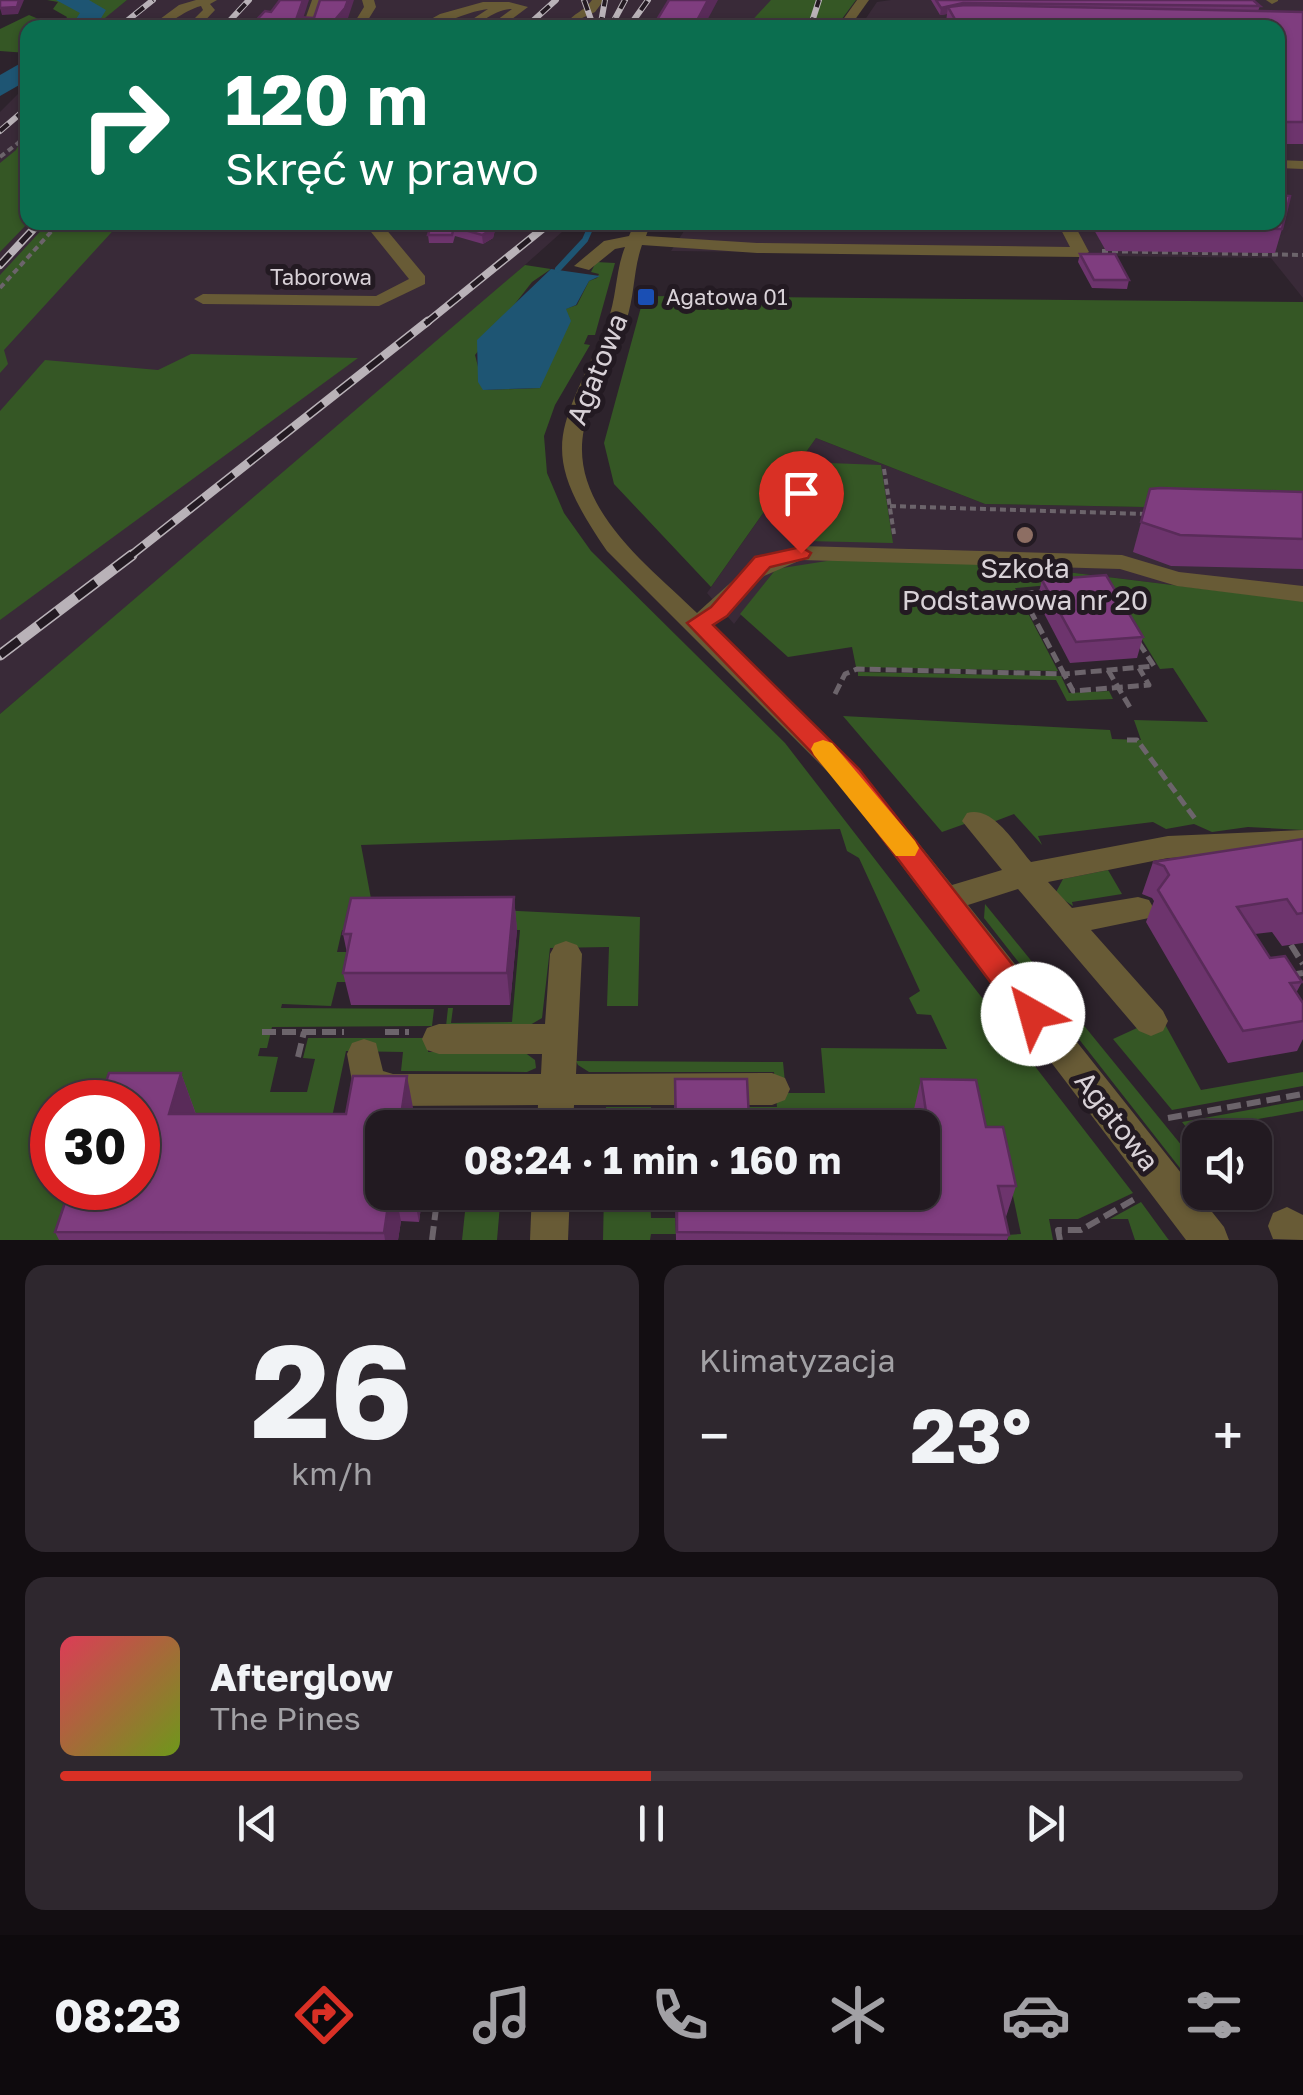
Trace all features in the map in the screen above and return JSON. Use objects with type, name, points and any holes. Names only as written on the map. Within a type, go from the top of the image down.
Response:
[{"type":"street","points":[[165,20],[180,9],[206,0]]},
{"type":"street","points":[[574,20],[592,10],[598,0]]},
{"type":"street","points":[[478,20],[506,2]]},
{"type":"street","points":[[436,20],[462,6],[506,2],[522,7],[503,20]]},
{"type":"street","points":[[947,20],[1000,18]]},
{"type":"street","name":"Taborowa","points":[[203,299],[379,301],[392,296],[419,280],[378,230]]},
{"type":"street","name":"Agatowa","points":[[664,230],[630,284],[609,342],[577,408],[570,438],[572,469],[586,508],[615,546],[698,623],[850,776],[1210,1240]]},
{"type":"street","points":[[584,266],[610,244],[640,231],[658,242],[757,248],[1082,252],[1070,230]]},
{"type":"street","name":"Agatowa","points":[[630,284],[629,260],[640,231]]},
{"type":"street","points":[[698,623],[719,612],[762,562],[801,553],[1122,562],[1177,579],[1303,594]]},
{"type":"street","points":[[977,821],[1151,1021]]},
{"type":"street","points":[[945,900],[1023,875],[1212,843],[1248,838],[1303,841]]},
{"type":"street","points":[[1063,922],[1138,909]]},
{"type":"street","points":[[556,1110],[566,954]]},
{"type":"street","points":[[440,1039],[560,1039]]},
{"type":"street","points":[[364,1054],[366,1081],[378,1088],[772,1090]]},
{"type":"street","points":[[549,1240],[550,1210]]},
{"type":"path","points":[[0,288],[53,230]]},
{"type":"path","points":[[1098,243],[1103,253],[1303,255]]},
{"type":"path","points":[[884,469],[895,543]]},
{"type":"path","points":[[890,506],[1158,514]]},
{"type":"path","points":[[1055,591],[1021,594],[1074,691],[1149,685],[1139,668]]},
{"type":"path","points":[[1112,598],[1127,622]]},
{"type":"path","points":[[1118,608],[1150,605]]},
{"type":"path","points":[[835,694],[845,674],[857,670],[1064,674],[1154,666],[1136,637]]},
{"type":"path","points":[[1108,670],[1132,711]]},
{"type":"path","points":[[1127,740],[1137,740],[1212,843]]},
{"type":"path","points":[[1290,945],[1303,964]]},
{"type":"path","points":[[1288,988],[1280,977],[1303,972]]},
{"type":"path","points":[[298,1058],[304,1032]]},
{"type":"path","points":[[1168,1118],[1303,1094]]},
{"type":"path","points":[[1060,1240],[1058,1230],[1081,1230],[1142,1195]]},
{"type":"path","points":[[432,1240],[436,1210]]},
{"type":"shaded area","points":[[127,0],[842,0],[829,20],[101,20]]},
{"type":"shaded area","points":[[1303,0],[1303,298],[1271,258],[671,251],[685,230],[1285,230],[1285,20],[865,20],[877,2]]},
{"type":"shaded area","points":[[20,92],[20,230],[564,230],[399,377],[0,714],[0,112]]},
{"type":"shaded area","name":"Szkoła Podstawowa nr 20","points":[[816,438],[985,504],[1303,510],[1303,601],[1009,565],[776,569],[734,624],[707,593]]},
{"type":"green space","points":[[47,0],[127,0],[103,20],[66,20],[67,17],[53,9],[58,2]]},
{"type":"green space","points":[[771,0],[856,0],[841,20],[752,20]]},
{"type":"green space","points":[[29,15],[41,20],[20,20],[20,52],[0,51],[0,29]]},
{"type":"green space","points":[[20,142],[21,230],[0,252],[0,163]]},
{"type":"green space","points":[[42,230],[114,230],[4,350],[8,364],[0,373],[0,275]]},
{"type":"green space","points":[[596,262],[615,263],[595,335],[588,335],[584,344],[590,345],[555,405],[544,436],[547,473],[564,513],[591,551],[785,743],[1133,1193],[1078,1219],[1049,1219],[1053,1240],[1008,1240],[1007,1235],[1021,1234],[1003,1149],[980,1121],[940,1125],[940,1110],[674,1110],[777,1107],[774,1072],[589,1072],[578,1065],[576,1061],[783,1062],[786,1093],[825,1093],[821,1048],[947,1049],[931,1015],[917,1014],[909,998],[920,991],[859,858],[847,851],[840,829],[361,845],[372,904],[640,917],[638,1006],[607,1006],[609,947],[550,948],[542,1018],[530,1025],[446,1026],[448,1008],[453,1008],[451,1023],[512,1022],[520,930],[342,930],[337,952],[353,952],[355,982],[337,982],[331,1006],[282,1004],[281,1008],[434,1009],[432,1026],[272,1027],[267,1048],[260,1048],[258,1056],[278,1057],[270,1092],[307,1092],[315,1059],[303,1058],[308,1038],[430,1038],[428,1052],[524,1052],[535,1060],[536,1068],[527,1072],[401,1071],[403,1052],[346,1051],[324,1155],[160,1108],[160,1080],[30,1080],[30,1210],[87,1210],[64,1240],[0,1240],[0,714],[525,265],[551,269],[532,282],[475,355],[484,390],[540,388],[565,309],[577,305],[589,281],[597,278],[599,274],[591,272]]},
{"type":"green space","points":[[644,296],[1303,302],[1303,510],[985,504],[816,438],[711,587],[614,484],[604,443]]},
{"type":"green space","points":[[191,354],[358,358],[0,620],[0,411],[45,360],[158,370]]},
{"type":"green space","points":[[803,462],[881,465],[893,543],[806,541]]},
{"type":"green space","points":[[833,560],[1009,565],[1303,601],[1303,830],[1248,827],[1212,832],[1194,824],[1166,829],[1153,822],[1038,836],[1042,845],[1014,814],[993,822],[987,816],[942,832],[843,716],[1110,730],[1112,739],[1141,740],[1134,720],[1208,722],[1173,668],[1160,669],[1106,580],[1015,588],[1058,671],[856,667],[852,647],[788,657],[740,614],[776,569]]},
{"type":"green space","points":[[858,672],[1061,676],[1069,693],[1109,691],[1113,699],[1067,701],[1056,680],[858,676]]},
{"type":"green space","points":[[1108,870],[1122,894],[1072,902],[1073,906],[1055,894],[1063,879]]},
{"type":"green space","points":[[985,904],[1182,1146],[1182,1171],[984,918]]},
{"type":"green space","points":[[1161,1017],[1201,1090],[1303,1072],[1303,1086],[1172,1110],[1113,1039]]},
{"type":"green space","points":[[1303,1100],[1303,1111],[1252,1120],[1193,1120]]},
{"type":"green space","points":[[606,1107],[651,1107],[651,1110]]},
{"type":"green space","points":[[1141,1202],[1169,1240],[1135,1240],[1128,1219],[1110,1219]]},
{"type":"green space","points":[[465,1210],[500,1210],[497,1240],[462,1240]]},
{"type":"green space","points":[[604,1210],[651,1210],[651,1218],[675,1218],[676,1234],[651,1234],[650,1240],[603,1240]]},
{"type":"water","points":[[551,269],[600,276],[589,281],[576,305],[566,309],[571,321],[540,388],[483,390],[478,382],[477,340]]},
{"type":"building","points":[[0,0],[19,0],[17,7],[0,8]]},
{"type":"building","points":[[280,0],[303,0],[297,17],[314,18],[320,0],[348,0],[335,20],[257,20],[265,11],[271,12]]},
{"type":"building","points":[[669,0],[708,0],[697,20],[657,20]]},
{"type":"building","points":[[936,0],[1253,0],[1260,6],[963,3],[941,8]]},
{"type":"building","points":[[948,7],[1303,12],[1303,122],[1285,122],[1285,20],[955,20]]},
{"type":"building","points":[[430,230],[453,230],[452,235],[428,235]]},
{"type":"building","points":[[464,230],[491,230],[482,235]]},
{"type":"building","points":[[1080,254],[1115,254],[1129,280],[1094,280]]},
{"type":"building","points":[[1150,489],[1303,492],[1303,539],[1180,535],[1141,522]]},
{"type":"building","points":[[1106,575],[1143,637],[1076,642],[1042,580]]},
{"type":"building","points":[[1303,839],[1303,913],[1297,914],[1287,899],[1237,907],[1270,958],[1285,956],[1302,982],[1290,983],[1303,1003],[1303,1021],[1243,1031],[1158,890],[1169,875],[1164,866],[1153,862]]},
{"type":"building","points":[[514,897],[507,973],[343,973],[351,934],[343,934],[351,898]]},
{"type":"building","points":[[109,1073],[181,1073],[169,1114],[346,1114],[353,1076],[407,1076],[402,1110],[365,1110],[365,1210],[387,1210],[384,1233],[55,1232],[62,1210],[160,1210],[160,1080],[107,1080]]},
{"type":"building","points":[[675,1079],[747,1079],[749,1110],[676,1110]]},
{"type":"building","points":[[921,1079],[976,1080],[986,1127],[1003,1127],[1016,1186],[998,1186],[1009,1235],[677,1232],[677,1210],[940,1210],[940,1110],[926,1110]]},
{"type":"waterway","points":[[68,0],[94,10],[87,20]]},
{"type":"waterway","points":[[0,88],[20,73]]},
{"type":"waterway","points":[[558,269],[589,230]]},
{"type":"railway","points":[[128,20],[153,0]]},
{"type":"railway","points":[[230,20],[249,0]]},
{"type":"railway","points":[[534,20],[556,0]]},
{"type":"railway","points":[[584,0],[591,20]]},
{"type":"railway","points":[[601,20],[605,0]]},
{"type":"railway","points":[[614,20],[625,0]]},
{"type":"railway","points":[[634,20],[648,0]]},
{"type":"railway","points":[[813,20],[819,0]]},
{"type":"railway","points":[[0,131],[20,114]]},
{"type":"railway","points":[[0,265],[33,230]]},
{"type":"railway","points":[[425,324],[541,230]]},
{"type":"railway","points":[[129,557],[428,321]]},
{"type":"railway","points":[[0,655],[132,555]]},
{"type":"slow traffic","points":[[823,749],[850,776],[906,848]]},
{"type":"place","name":"Agatowa 01","points":[[646,297]]},
{"type":"place","name":"Szkoła Podstawowa nr 20","points":[[1025,535]]},
{"type":"route","points":[[801,553],[778,555],[762,562],[719,612],[698,623],[850,776],[1033,1014]]}]
